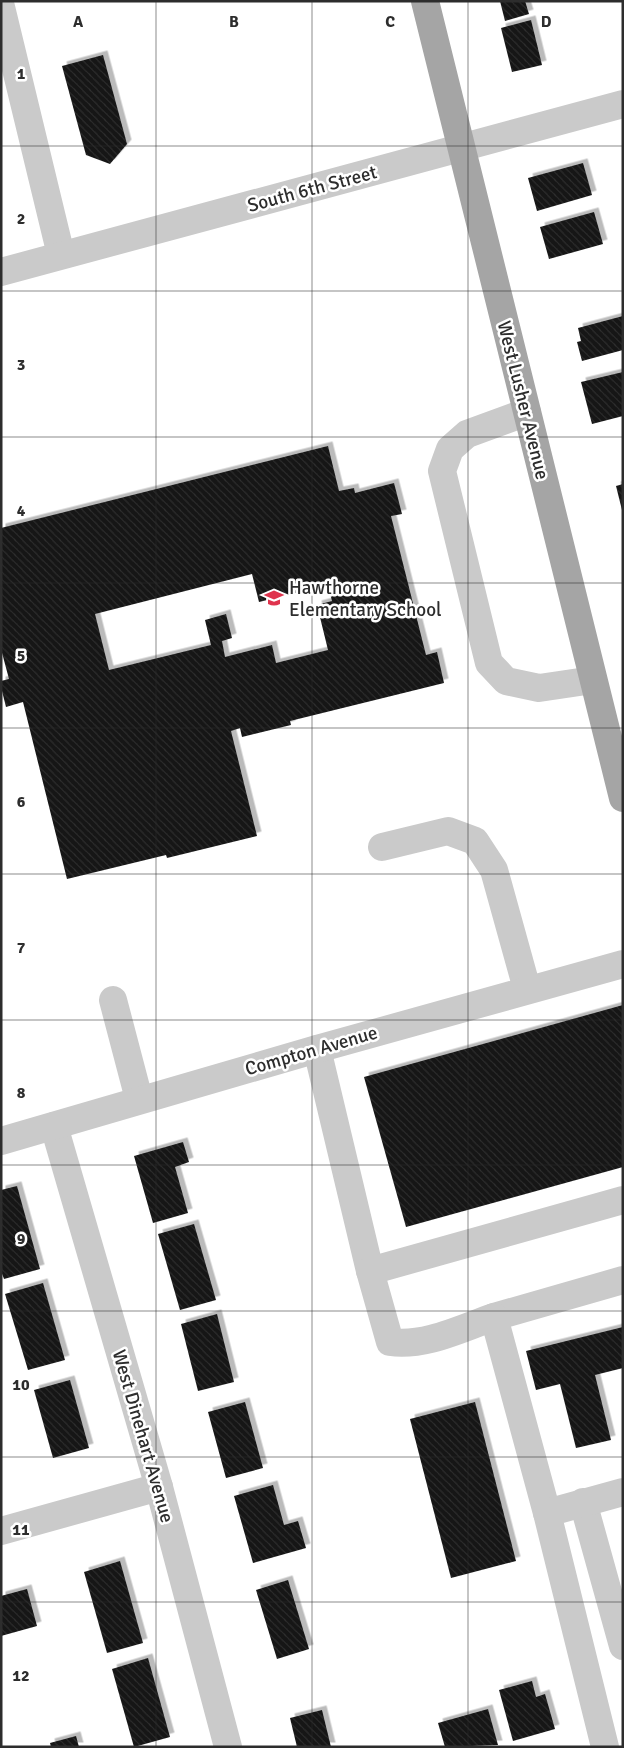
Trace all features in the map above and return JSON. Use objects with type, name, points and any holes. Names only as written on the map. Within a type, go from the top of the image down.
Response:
[{"type":"main road","name":"West Lusher Avenue","points":[[425,1],[623,798]]},
{"type":"street","points":[[1,7],[61,255]]},
{"type":"street","name":"South 6th Street","points":[[1,272],[623,104]]},
{"type":"street","points":[[527,412],[467,434],[450,449],[442,471],[489,664],[506,681],[538,688],[594,680]]},
{"type":"street","points":[[382,847],[448,831],[475,841],[494,870],[527,989]]},
{"type":"street","name":"Compton Avenue","points":[[1,1141],[527,989],[623,964]]},
{"type":"street","points":[[113,1000],[139,1100]]},
{"type":"street","points":[[317,1049],[370,1271],[390,1342],[404,1344],[418,1342],[494,1317],[623,1280]]},
{"type":"street","name":"West Dinehart Avenue","points":[[54,1126],[159,1487],[228,1747]]},
{"type":"street","points":[[370,1271],[623,1200]]},
{"type":"street","points":[[494,1317],[547,1513],[605,1747]]},
{"type":"street","points":[[1,1531],[159,1487]]},
{"type":"street","points":[[547,1513],[623,1492]]},
{"type":"street","points":[[583,1502],[620,1629]]},
{"type":"building","points":[[500,1],[525,1],[529,14],[505,21]]},
{"type":"building","points":[[531,20],[542,65],[512,72],[501,28]]},
{"type":"building","points":[[103,55],[127,144],[110,164],[86,155],[62,66]]},
{"type":"building","points":[[583,163],[592,195],[537,211],[528,178]]},
{"type":"building","points":[[594,212],[603,244],[549,259],[540,227]]},
{"type":"building","points":[[623,316],[623,350],[582,361],[577,342],[581,341],[578,328]]},
{"type":"building","points":[[623,372],[623,416],[592,424],[581,382]]},
{"type":"building","points":[[328,446],[339,491],[354,488],[355,493],[394,483],[402,514],[391,516],[426,655],[437,652],[444,683],[290,721],[291,725],[242,737],[240,728],[231,731],[257,836],[167,858],[166,855],[67,879],[23,702],[6,707],[1,687],[1,681],[9,679],[1,649],[1,528]],"holes":[[[252,574],[259,602],[328,585],[332,601],[317,605],[328,650],[276,663],[272,645],[225,657],[222,641],[232,638],[226,614],[205,620],[211,645],[109,670],[95,614]]]},
{"type":"building","points":[[623,484],[623,510],[622,510],[616,486]]},
{"type":"building","points":[[623,1005],[623,1167],[406,1227],[364,1077]]},
{"type":"building","points":[[183,1142],[189,1162],[175,1167],[188,1213],[153,1223],[134,1156]]},
{"type":"building","points":[[17,1186],[40,1269],[4,1279],[1,1271],[1,1190]]},
{"type":"building","points":[[194,1224],[216,1300],[180,1310],[158,1234]]},
{"type":"building","points":[[43,1283],[65,1360],[28,1370],[5,1294]]},
{"type":"building","points":[[217,1314],[234,1382],[198,1391],[181,1324]]},
{"type":"building","points":[[623,1327],[623,1368],[595,1375],[611,1440],[576,1448],[560,1384],[536,1390],[526,1351]]},
{"type":"building","points":[[70,1380],[89,1448],[53,1458],[34,1390]]},
{"type":"building","points":[[245,1402],[263,1468],[226,1478],[208,1412]]},
{"type":"building","points":[[475,1402],[516,1561],[451,1578],[410,1419]]},
{"type":"building","points":[[273,1485],[284,1525],[298,1521],[306,1548],[253,1563],[234,1496]]},
{"type":"building","points":[[120,1561],[143,1643],[107,1653],[84,1572]]},
{"type":"building","points":[[288,1580],[309,1649],[277,1659],[256,1590]]},
{"type":"building","points":[[27,1589],[37,1626],[1,1636],[1,1596]]},
{"type":"building","points":[[148,1658],[170,1737],[134,1747],[112,1669]]},
{"type":"building","points":[[532,1681],[536,1697],[545,1694],[555,1729],[513,1741],[499,1690]]},
{"type":"building","points":[[488,1709],[498,1745],[445,1747],[438,1723]]},
{"type":"building","points":[[322,1710],[331,1747],[297,1747],[290,1718]]},
{"type":"building","points":[[76,1736],[79,1747],[51,1747],[50,1743]]},
{"type":"place","name":"Hawthorne Elementary School","points":[[274,598]]}]
